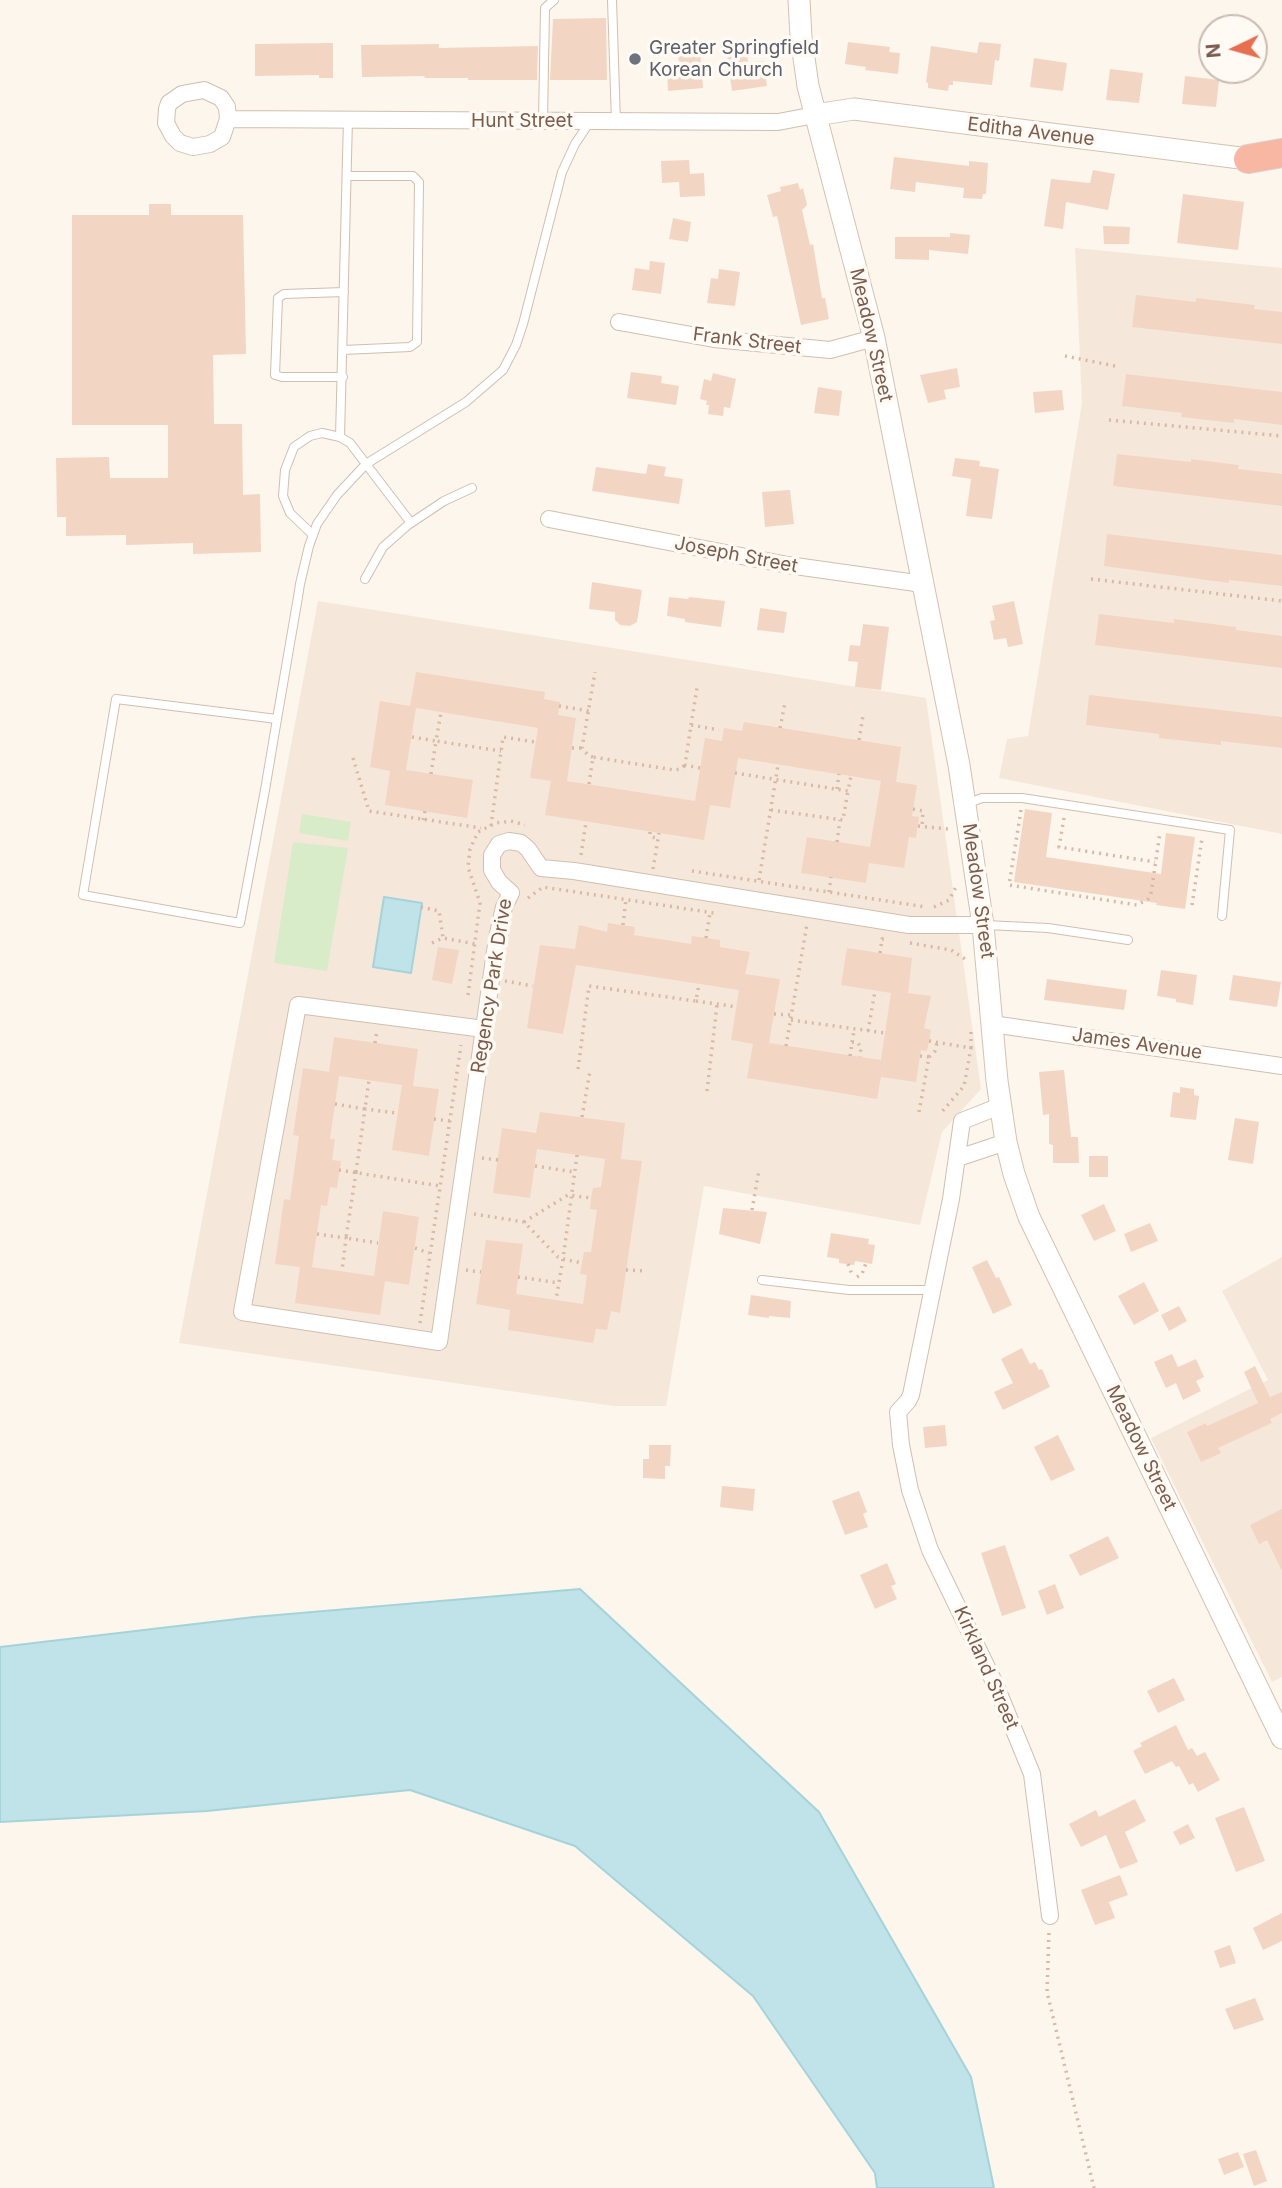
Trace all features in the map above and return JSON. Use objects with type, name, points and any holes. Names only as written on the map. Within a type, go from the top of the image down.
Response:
[{"type":"highway","points":[[1248,159],[1282,153]]},
{"type":"street","name":"Meadow Street","points":[[799,0],[804,62],[815,115],[874,338],[966,804],[983,925],[982,1024],[1014,1174],[1029,1217],[1282,1738]]},
{"type":"street","name":"Editha Avenue","points":[[815,115],[854,109],[1248,159]]},
{"type":"street","name":"Hunt Street","points":[[228,119],[778,121],[815,115]]},
{"type":"street","name":"Frank Street","points":[[619,322],[714,339],[831,350],[874,338]]},
{"type":"street","name":"Joseph Street","points":[[549,519],[788,565],[923,584]]},
{"type":"street","name":"Regency Park Drive","points":[[484,1029],[298,1005],[242,1312],[439,1342],[501,917],[517,897],[494,876],[491,858],[495,848],[509,841],[522,843],[541,868],[565,869],[909,925],[983,925]]},
{"type":"street","name":"James Avenue","points":[[982,1024],[1282,1066]]},
{"type":"street","name":"Kirkland Street","points":[[1000,1106],[962,1121],[958,1158],[911,1395],[898,1412],[909,1490],[930,1550],[996,1686],[1032,1774],[1050,1916]]},
{"type":"street","points":[[958,1158],[1006,1142]]},
{"type":"lane","points":[[543,122],[545,8],[554,0]]},
{"type":"lane","points":[[612,0],[616,122]]},
{"type":"lane","points":[[340,437],[348,119]]},
{"type":"lane","points":[[277,719],[116,699],[83,895],[240,923],[277,719],[302,570],[313,535],[330,504],[366,464],[466,402],[497,377],[508,362],[523,324],[562,172],[575,144],[592,120]]},
{"type":"lane","points":[[343,350],[410,347],[417,342],[419,182],[413,177],[347,177]]},
{"type":"lane","points":[[343,377],[275,375],[278,298],[284,294],[344,292]]},
{"type":"lane","points":[[313,535],[290,513],[283,496],[285,470],[294,447],[310,436],[322,433],[340,437],[350,443],[411,523]]},
{"type":"lane","points":[[365,579],[383,547],[411,523],[444,501],[472,488]]},
{"type":"lane","points":[[966,804],[982,798],[1022,798],[1230,830],[1222,916]]},
{"type":"lane","points":[[983,925],[1048,928],[1128,940]]},
{"type":"lane","points":[[762,1280],[849,1290],[933,1290]]},
{"type":"path","points":[[1065,356],[1115,366]]},
{"type":"path","points":[[1109,420],[1282,436]]},
{"type":"path","points":[[1091,579],[1282,601]]},
{"type":"path","points":[[582,748],[595,672]]},
{"type":"path","points":[[572,748],[582,748],[593,757],[681,769],[685,765],[697,688]]},
{"type":"path","points":[[780,728],[785,703]]},
{"type":"path","points":[[559,706],[589,711]]},
{"type":"path","points":[[431,774],[441,712]]},
{"type":"path","points":[[859,740],[863,716]]},
{"type":"path","points":[[691,725],[719,730]]},
{"type":"path","points":[[412,737],[501,751]]},
{"type":"path","points":[[491,825],[503,737],[536,742]]},
{"type":"path","points":[[589,784],[593,757]]},
{"type":"path","points":[[353,758],[369,810],[483,828]]},
{"type":"path","points":[[685,765],[700,768]]},
{"type":"path","points":[[755,900],[778,765]]},
{"type":"path","points":[[735,773],[848,791]]},
{"type":"path","points":[[837,789],[839,774]]},
{"type":"path","points":[[836,842],[851,776]]},
{"type":"path","points":[[1022,798],[1009,886],[1137,905],[1148,899],[1151,893],[1162,820]]},
{"type":"path","points":[[1067,805],[1059,847],[1156,862]]},
{"type":"path","points":[[913,808],[923,811],[920,826],[952,830],[947,817]]},
{"type":"path","points":[[770,810],[840,820]]},
{"type":"path","points":[[423,820],[425,811]]},
{"type":"path","points":[[468,995],[480,903],[468,867],[468,858],[478,832],[483,828],[511,821],[530,828]]},
{"type":"path","points":[[580,860],[586,822]]},
{"type":"path","points":[[1192,905],[1203,826]]},
{"type":"path","points":[[650,832],[650,836],[658,839]]},
{"type":"path","points":[[653,872],[659,833]]},
{"type":"path","points":[[571,853],[591,856]]},
{"type":"path","points":[[645,864],[654,865]]},
{"type":"path","points":[[690,870],[932,908],[951,902],[957,877]]},
{"type":"path","points":[[828,898],[831,877]]},
{"type":"path","points":[[517,897],[542,887],[721,914]]},
{"type":"path","points":[[623,925],[627,893]]},
{"type":"path","points":[[705,938],[712,906]]},
{"type":"path","points":[[421,907],[439,911],[443,937]]},
{"type":"path","points":[[786,1046],[809,908]]},
{"type":"path","points":[[797,926],[817,929]]},
{"type":"path","points":[[432,943],[443,937],[476,943]]},
{"type":"path","points":[[871,937],[895,941]]},
{"type":"path","points":[[880,953],[882,939]]},
{"type":"path","points":[[907,943],[940,947],[957,953],[968,964]]},
{"type":"path","points":[[957,953],[960,947]]},
{"type":"path","points":[[510,973],[506,981],[533,986]]},
{"type":"path","points":[[696,1001],[699,984]]},
{"type":"path","points":[[578,1069],[589,986],[737,1007]]},
{"type":"path","points":[[867,1031],[875,991]]},
{"type":"path","points":[[707,1091],[717,1005]]},
{"type":"path","points":[[774,1014],[885,1034]]},
{"type":"path","points":[[940,1114],[964,1086],[971,1048],[982,1024]]},
{"type":"path","points":[[850,1056],[854,1030]]},
{"type":"path","points":[[929,1041],[971,1048]]},
{"type":"path","points":[[852,1042],[861,1046],[860,1057]]},
{"type":"path","points":[[919,1112],[929,1057],[935,1051],[937,1043]]},
{"type":"path","points":[[419,1326],[461,1045]]},
{"type":"path","points":[[920,1056],[929,1057]]},
{"type":"path","points":[[582,1117],[590,1071]]},
{"type":"path","points":[[342,1271],[369,1080]]},
{"type":"path","points":[[335,1104],[397,1113]]},
{"type":"path","points":[[434,1119],[456,1122]]},
{"type":"path","points":[[556,1300],[577,1155]]},
{"type":"path","points":[[535,1166],[575,1171]]},
{"type":"path","points":[[339,1170],[442,1186]]},
{"type":"path","points":[[752,1210],[759,1170]]},
{"type":"path","points":[[524,1222],[572,1195],[591,1198]]},
{"type":"path","points":[[458,1212],[524,1222],[558,1257],[582,1263]]},
{"type":"path","points":[[317,1234],[378,1243]]},
{"type":"path","points":[[415,1248],[432,1253]]},
{"type":"path","points":[[848,1264],[850,1274],[855,1277]]},
{"type":"path","points":[[460,1268],[481,1272]]},
{"type":"path","points":[[626,1269],[646,1271]]},
{"type":"path","points":[[518,1277],[559,1283]]},
{"type":"path","points":[[1050,1916],[1047,1992],[1094,2188]]},
{"type":"shaded area","points":[[1075,248],[1282,268],[1282,834],[999,778],[1007,739],[1028,736],[1082,403]]},
{"type":"shaded area","points":[[318,601],[926,698],[981,1089],[942,1132],[920,1225],[704,1186],[666,1406],[613,1406],[179,1343]]},
{"type":"shaded area","points":[[1282,1257],[1282,1677],[1272,1682],[1151,1438],[1268,1380],[1222,1291]]},
{"type":"green space","points":[[302,814],[351,822],[348,841],[299,833]]},
{"type":"green space","points":[[293,842],[348,848],[327,971],[274,963]]},
{"type":"water","points":[[384,897],[422,903],[411,973],[373,967]]},
{"type":"water","points":[[580,1589],[819,1812],[971,2077],[994,2188],[877,2188],[875,2173],[753,1996],[575,1846],[410,1790],[207,1811],[0,1822],[0,1647],[254,1617]]},
{"type":"building","points":[[606,18],[607,80],[550,80],[553,19]]},
{"type":"building","points":[[848,42],[890,47],[889,52],[900,53],[898,74],[865,70],[866,67],[845,64]]},
{"type":"building","points":[[979,42],[1001,44],[999,61],[995,60],[992,85],[953,81],[948,91],[928,88],[926,82],[931,46],[977,53]]},
{"type":"building","points":[[333,43],[333,78],[319,78],[319,75],[255,76],[255,44]]},
{"type":"building","points":[[439,44],[439,48],[538,46],[537,80],[362,77],[361,45]]},
{"type":"building","points":[[700,51],[703,88],[668,91],[667,72],[680,71],[678,53]]},
{"type":"building","points":[[747,52],[748,62],[763,61],[767,86],[732,91],[727,55]]},
{"type":"building","points":[[1034,58],[1067,63],[1063,91],[1030,87]]},
{"type":"building","points":[[1110,69],[1143,73],[1139,103],[1106,100]]},
{"type":"building","points":[[1185,76],[1198,78],[1198,84],[1219,84],[1216,107],[1182,104]]},
{"type":"building","points":[[894,157],[969,166],[969,161],[988,163],[986,194],[983,194],[982,199],[963,198],[964,188],[916,182],[915,192],[890,189]]},
{"type":"building","points":[[689,160],[690,174],[704,173],[705,196],[680,197],[679,182],[662,183],[661,161]]},
{"type":"building","points":[[1093,170],[1115,174],[1108,210],[1066,202],[1063,229],[1044,226],[1051,179],[1090,183]]},
{"type":"building","points":[[798,183],[800,190],[803,188],[807,205],[802,210],[810,245],[813,244],[822,298],[825,298],[829,319],[801,325],[777,216],[773,217],[767,195],[781,191],[780,187]]},
{"type":"building","points":[[1183,194],[1244,202],[1238,250],[1177,243]]},
{"type":"building","points":[[149,204],[171,204],[171,215],[243,215],[246,354],[213,355],[214,424],[242,424],[243,495],[260,494],[261,552],[193,554],[193,543],[126,545],[126,535],[66,536],[66,517],[57,517],[56,458],[109,457],[110,478],[168,478],[168,425],[72,425],[72,215],[149,215]]},
{"type":"building","points":[[673,218],[691,222],[688,242],[669,239]]},
{"type":"building","points":[[1103,226],[1130,227],[1129,244],[1104,244]]},
{"type":"building","points":[[950,233],[970,235],[968,254],[929,250],[929,260],[895,259],[895,237],[950,237]]},
{"type":"building","points":[[650,261],[665,263],[661,294],[632,290],[635,268],[649,270]]},
{"type":"building","points":[[719,269],[740,272],[735,306],[707,303],[711,278],[718,279]]},
{"type":"building","points":[[1136,295],[1196,302],[1196,298],[1255,305],[1254,309],[1282,312],[1282,344],[1132,327]]},
{"type":"building","points":[[957,368],[960,387],[944,390],[946,399],[928,403],[920,375]]},
{"type":"building","points":[[631,372],[662,376],[661,383],[679,386],[676,405],[627,398]]},
{"type":"building","points":[[713,373],[736,379],[730,408],[724,407],[723,416],[708,414],[707,401],[700,399],[704,379],[711,381]]},
{"type":"building","points":[[1126,374],[1282,392],[1282,425],[1234,419],[1234,423],[1181,417],[1182,413],[1122,406]]},
{"type":"building","points":[[818,387],[842,391],[839,416],[814,413]]},
{"type":"building","points":[[1062,390],[1064,410],[1035,413],[1033,392]]},
{"type":"building","points":[[1117,454],[1191,462],[1191,459],[1239,465],[1238,469],[1282,474],[1282,506],[1113,486]]},
{"type":"building","points":[[955,458],[980,461],[979,466],[999,469],[992,519],[966,516],[971,479],[952,476]]},
{"type":"building","points":[[648,464],[666,467],[664,476],[683,479],[679,504],[592,491],[596,467],[646,474]]},
{"type":"building","points":[[790,490],[794,524],[765,527],[762,492]]},
{"type":"building","points":[[1107,534],[1282,555],[1282,586],[1229,580],[1229,583],[1104,566]]},
{"type":"building","points":[[592,582],[642,590],[637,622],[630,626],[620,625],[615,620],[615,612],[589,609]]},
{"type":"building","points":[[669,597],[725,601],[721,627],[685,622],[685,619],[667,616]]},
{"type":"building","points":[[1014,601],[1023,644],[1008,647],[1006,638],[994,640],[990,621],[995,620],[992,606]]},
{"type":"building","points":[[760,608],[787,612],[784,633],[757,630]]},
{"type":"building","points":[[1099,614],[1174,623],[1174,619],[1282,636],[1282,668],[1095,645]]},
{"type":"building","points":[[863,624],[889,627],[881,690],[855,687],[858,662],[848,661],[850,645],[860,646]]},
{"type":"building","points":[[416,672],[545,692],[544,699],[560,702],[558,715],[576,718],[567,781],[695,801],[705,738],[722,741],[724,728],[742,731],[744,722],[901,747],[896,782],[917,785],[912,816],[919,817],[916,838],[909,837],[904,868],[869,863],[866,883],[801,873],[807,837],[870,847],[881,781],[738,758],[730,808],[710,805],[704,840],[545,815],[551,781],[530,778],[538,728],[416,708],[406,770],[473,780],[467,818],[385,805],[390,771],[370,767],[380,701],[410,706]]},
{"type":"building","points":[[1089,695],[1282,717],[1282,748],[1159,738],[1159,734],[1086,725]]},
{"type":"building","points":[[1025,809],[1052,813],[1046,857],[1161,874],[1166,833],[1195,837],[1185,909],[1014,882]]},
{"type":"building","points":[[608,923],[635,927],[634,935],[691,944],[692,936],[720,940],[720,947],[750,952],[745,974],[780,979],[769,1043],[881,1060],[891,993],[841,985],[847,948],[912,958],[908,993],[931,996],[924,1028],[931,1030],[927,1051],[921,1050],[916,1082],[881,1077],[877,1099],[747,1078],[753,1044],[731,1040],[739,990],[576,965],[563,1034],[527,1028],[540,945],[575,949],[579,925],[607,932]]},
{"type":"building","points":[[438,947],[459,950],[452,984],[432,980]]},
{"type":"building","points":[[1161,970],[1197,975],[1193,1005],[1157,996]]},
{"type":"building","points":[[1233,975],[1281,982],[1277,1007],[1229,1000]]},
{"type":"building","points":[[1047,979],[1127,990],[1124,1010],[1044,1000]]},
{"type":"building","points":[[334,1037],[418,1049],[413,1086],[439,1089],[429,1156],[392,1150],[402,1085],[339,1076],[330,1139],[335,1139],[332,1160],[341,1161],[337,1188],[330,1187],[327,1206],[321,1205],[312,1267],[374,1276],[383,1211],[419,1217],[409,1285],[385,1281],[380,1315],[295,1303],[300,1267],[275,1264],[284,1199],[290,1200],[299,1136],[293,1135],[303,1068],[329,1072]]},
{"type":"building","points":[[1064,1070],[1071,1137],[1078,1137],[1079,1163],[1053,1163],[1053,1145],[1049,1144],[1049,1114],[1043,1115],[1039,1072]]},
{"type":"building","points":[[1180,1087],[1194,1089],[1194,1095],[1199,1096],[1196,1120],[1170,1117],[1173,1092],[1180,1093]]},
{"type":"building","points":[[540,1112],[625,1123],[621,1159],[642,1161],[620,1313],[611,1311],[607,1330],[596,1329],[593,1343],[508,1330],[510,1310],[476,1304],[486,1240],[523,1244],[516,1294],[583,1304],[587,1275],[580,1274],[584,1252],[591,1252],[597,1210],[590,1209],[591,1198],[593,1188],[601,1187],[605,1159],[537,1149],[530,1198],[493,1193],[502,1128],[536,1133]]},
{"type":"building","points":[[1235,1118],[1259,1122],[1253,1164],[1228,1160]]},
{"type":"building","points":[[1089,1156],[1108,1156],[1108,1177],[1089,1177]]},
{"type":"building","points":[[1104,1204],[1116,1231],[1094,1241],[1081,1215]]},
{"type":"building","points":[[723,1208],[767,1212],[760,1244],[719,1234]]},
{"type":"building","points":[[1150,1223],[1158,1241],[1131,1252],[1124,1234]]},
{"type":"building","points":[[831,1233],[869,1239],[868,1244],[875,1245],[872,1264],[855,1261],[854,1265],[839,1263],[839,1259],[827,1257]]},
{"type":"building","points":[[987,1260],[996,1278],[999,1277],[1012,1305],[993,1314],[972,1267]]},
{"type":"building","points":[[1144,1282],[1159,1311],[1134,1325],[1118,1296]]},
{"type":"building","points":[[751,1295],[791,1301],[790,1318],[748,1315]]},
{"type":"building","points":[[1179,1306],[1187,1321],[1169,1331],[1161,1315]]},
{"type":"building","points":[[1022,1348],[1030,1364],[1035,1362],[1039,1370],[1042,1369],[1050,1387],[1003,1410],[994,1392],[1013,1383],[1001,1359]]},
{"type":"building","points":[[1172,1354],[1178,1367],[1196,1359],[1204,1377],[1196,1381],[1201,1391],[1183,1400],[1176,1383],[1166,1388],[1154,1362]]},
{"type":"building","points":[[1255,1366],[1270,1397],[1282,1392],[1282,1413],[1270,1419],[1272,1423],[1218,1448],[1221,1453],[1201,1462],[1187,1432],[1258,1403],[1244,1372]]},
{"type":"building","points":[[945,1425],[947,1446],[925,1448],[923,1427]]},
{"type":"building","points":[[1058,1435],[1075,1470],[1051,1481],[1034,1447]]},
{"type":"building","points":[[649,1445],[671,1445],[670,1466],[665,1466],[665,1479],[643,1478],[643,1459],[649,1459]]},
{"type":"building","points":[[722,1486],[755,1489],[753,1511],[720,1507]]},
{"type":"building","points":[[859,1491],[867,1512],[863,1514],[868,1527],[845,1535],[832,1501]]},
{"type":"building","points":[[1282,1509],[1282,1571],[1267,1540],[1259,1544],[1250,1525]]},
{"type":"building","points":[[1108,1536],[1119,1558],[1080,1576],[1069,1555]]},
{"type":"building","points":[[1005,1545],[1026,1608],[1002,1616],[981,1553]]},
{"type":"building","points":[[887,1563],[896,1584],[891,1586],[897,1599],[875,1609],[860,1575]]},
{"type":"building","points":[[1055,1584],[1064,1608],[1047,1615],[1038,1591]]},
{"type":"building","points":[[1174,1678],[1185,1700],[1158,1713],[1147,1691]]},
{"type":"building","points":[[1176,1725],[1188,1750],[1192,1748],[1197,1756],[1205,1752],[1220,1780],[1198,1792],[1193,1783],[1189,1785],[1179,1766],[1176,1767],[1172,1761],[1145,1774],[1133,1751],[1142,1746],[1140,1743]]},
{"type":"building","points":[[1135,1799],[1146,1821],[1125,1832],[1138,1862],[1120,1869],[1106,1835],[1081,1847],[1069,1824],[1096,1810],[1099,1817]]},
{"type":"building","points":[[1244,1807],[1265,1861],[1236,1872],[1215,1818]]},
{"type":"building","points":[[1188,1824],[1195,1838],[1180,1845],[1173,1832]]},
{"type":"building","points":[[1120,1875],[1128,1895],[1109,1902],[1115,1918],[1095,1925],[1081,1890]]},
{"type":"building","points":[[1282,1913],[1282,1941],[1263,1950],[1253,1928]]},
{"type":"building","points":[[1230,1945],[1236,1963],[1220,1968],[1214,1951]]},
{"type":"building","points":[[1255,1998],[1264,2020],[1234,2030],[1225,2009]]},
{"type":"building","points":[[1256,2150],[1267,2181],[1254,2186],[1243,2154]]},
{"type":"building","points":[[1238,2152],[1244,2167],[1224,2175],[1218,2159]]},
{"type":"place","name":"Greater Springfield Korean Church","points":[[635,59]]}]
